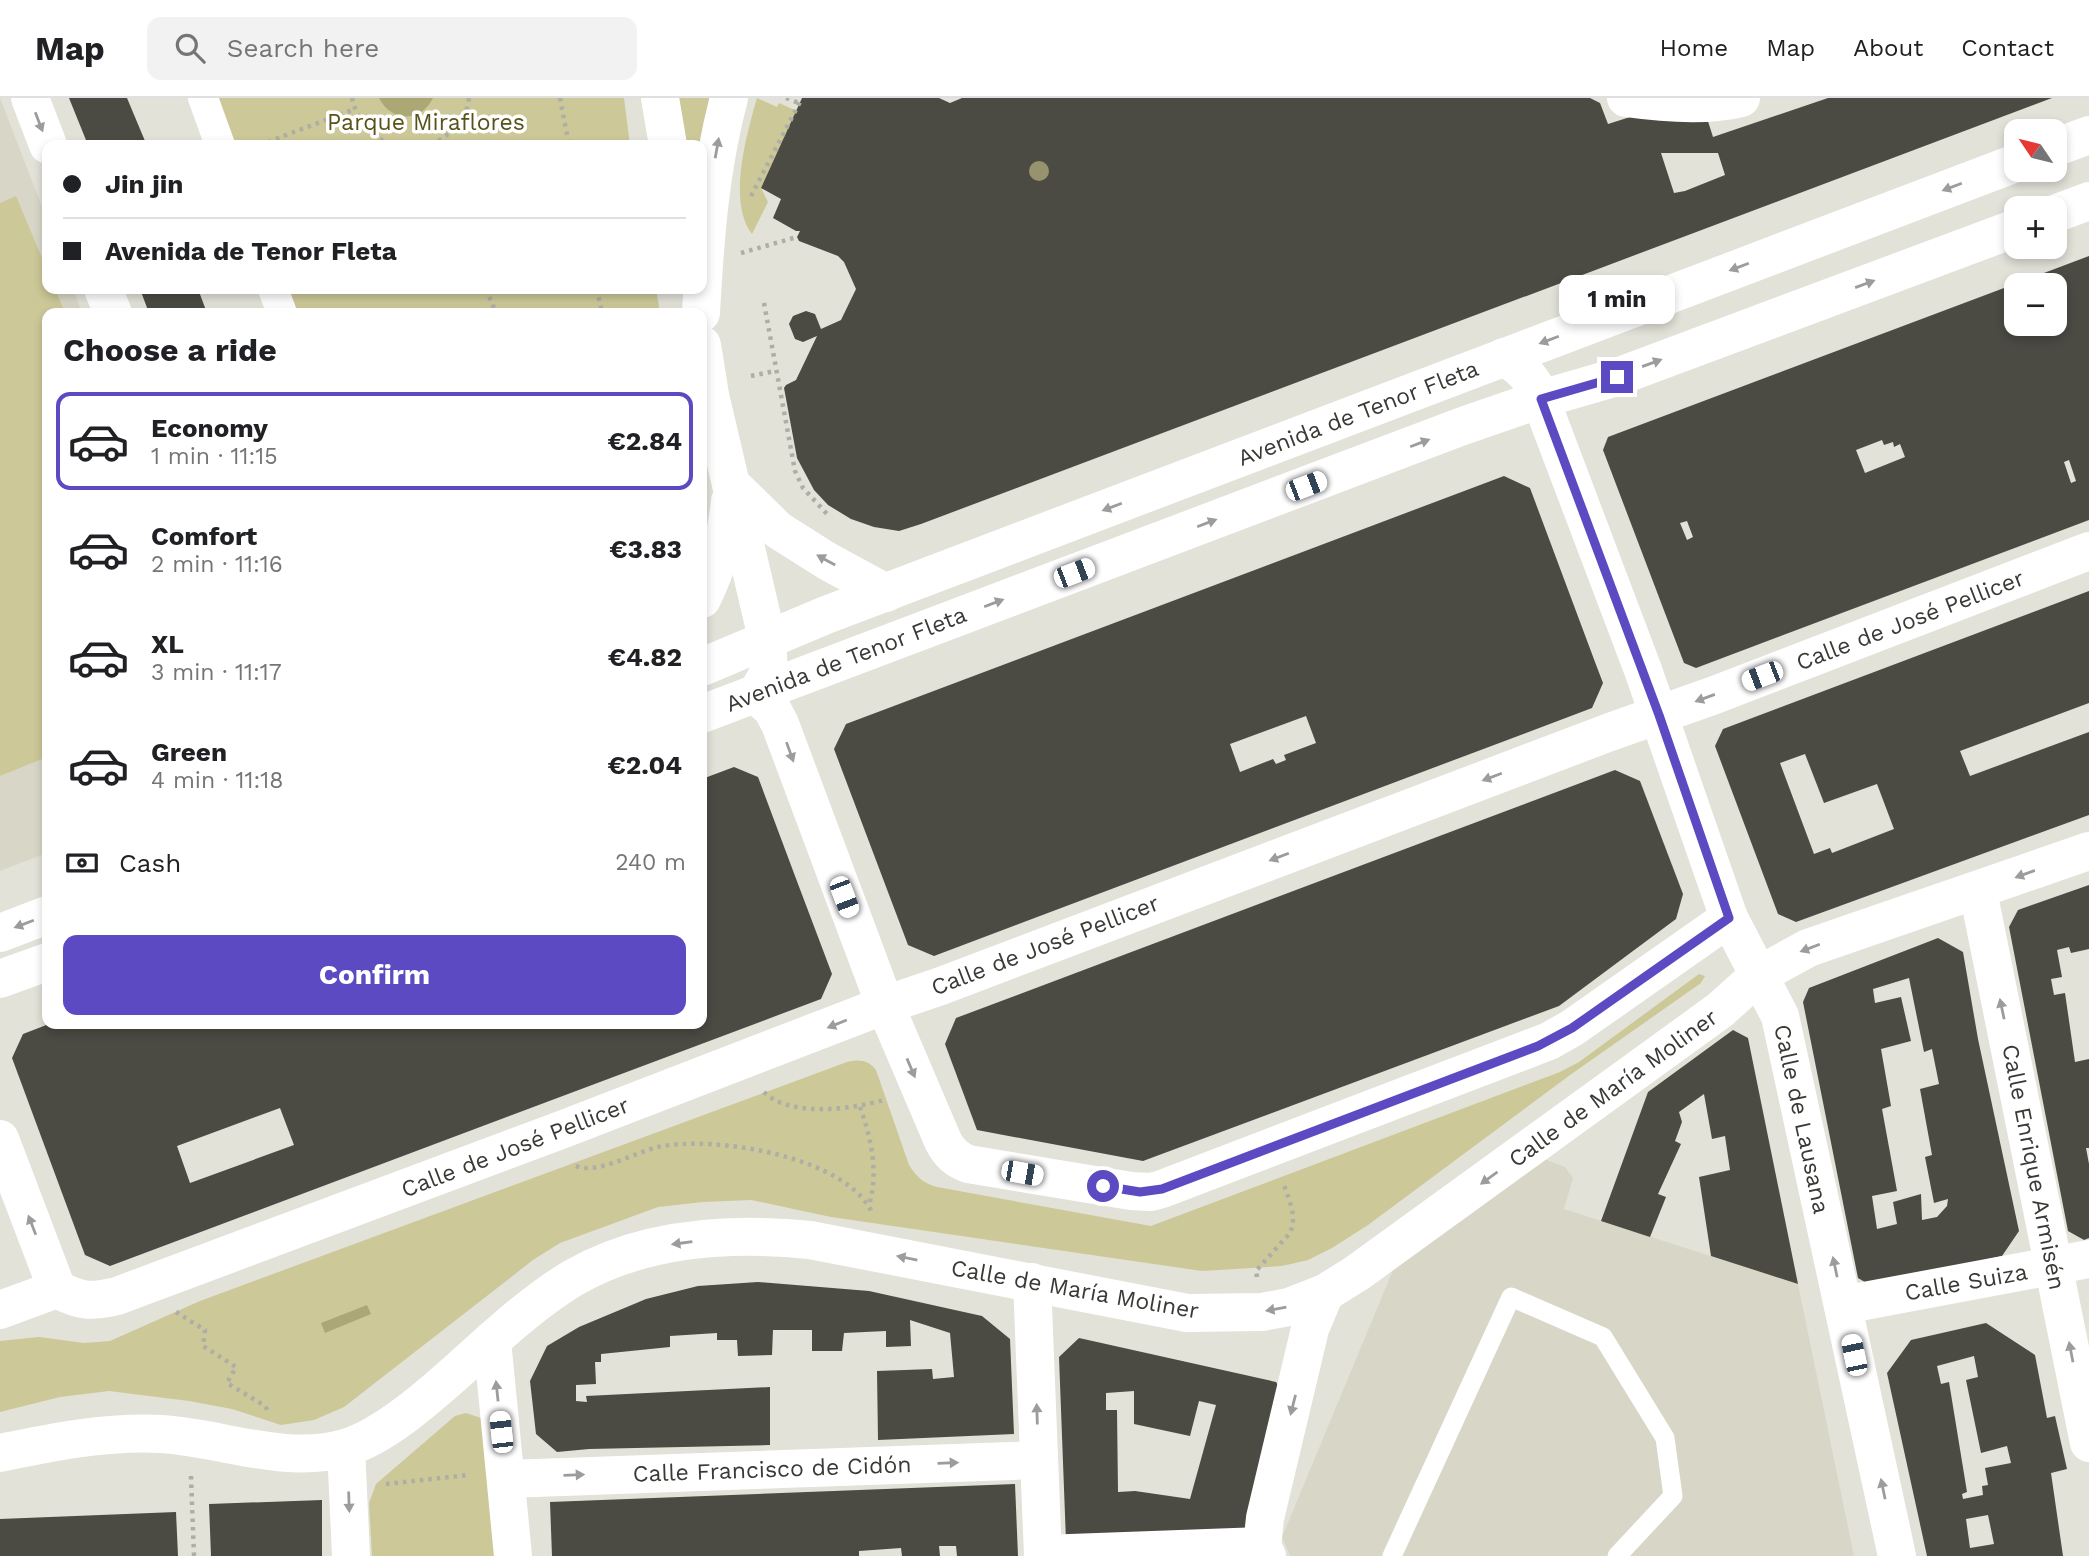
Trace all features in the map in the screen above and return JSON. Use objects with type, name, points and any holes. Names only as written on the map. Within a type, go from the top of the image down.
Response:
[{"type":"street","points":[[30,98],[46,140]]},
{"type":"street","points":[[203,98],[218,140]]},
{"type":"street","points":[[660,98],[667,140]]},
{"type":"street","points":[[707,227],[718,140],[729,98]]},
{"type":"street","points":[[1626,98],[1658,101],[1733,99]]},
{"type":"street","points":[[2067,143],[2089,135]]},
{"type":"street","name":"Avenida de Tenor Fleta","points":[[707,665],[767,638],[2004,168]]},
{"type":"street","points":[[2067,209],[2089,201]]},
{"type":"street","name":"Avenida de Tenor Fleta","points":[[707,712],[1541,399],[1617,377],[2004,232]]},
{"type":"street","name":"Calle de Lausana","points":[[1504,357],[1530,377],[1541,399],[1659,715],[1729,918],[1780,1016],[1897,1556]]},
{"type":"street","points":[[707,381],[767,638],[769,672],[756,695],[772,709],[780,724],[885,1005],[943,1141],[948,1151],[958,1159],[968,1164],[1130,1191],[1151,1192],[1549,1041],[1572,1028],[1729,918]]},
{"type":"street","points":[[732,485],[778,530],[886,593]]},
{"type":"street","points":[[707,589],[724,541],[732,485]]},
{"type":"street","name":"Calle de José Pellicer","points":[[57,1289],[72,1297],[93,1301],[117,1296],[2089,551]]},
{"type":"street","name":"Calle de María Moliner","points":[[0,1453],[105,1435],[159,1434],[194,1437],[274,1453],[309,1453],[346,1448],[377,1433],[423,1401],[492,1340],[574,1278],[607,1263],[667,1245],[721,1237],[810,1240],[1187,1312],[1262,1311],[1289,1307],[1325,1293],[1357,1273],[1720,1010],[1759,975],[1808,948],[2089,851]]},
{"type":"street","name":"Calle Enrique Armisén","points":[[1978,891],[2072,1263],[2089,1443]]},
{"type":"street","points":[[0,933],[42,917]]},
{"type":"street","points":[[0,979],[42,964]]},
{"type":"street","points":[[0,1139],[57,1289],[0,1310]]},
{"type":"street","name":"Calle Suiza","points":[[1843,1305],[2072,1263]]},
{"type":"street","points":[[1032,1282],[1043,1555],[1265,1551],[1265,1518],[1310,1329],[1325,1293]]},
{"type":"street","points":[[492,1340],[491,1476],[513,1556]]},
{"type":"street","points":[[346,1448],[351,1556]]},
{"type":"street","name":"Calle Francisco de Cidón","points":[[491,1476],[1038,1460]]},
{"type":"lane","points":[[1392,1556],[1511,1297],[1603,1337],[1665,1438],[1673,1496],[1617,1556]]},
{"type":"path","points":[[352,98],[359,120],[372,135],[381,140]]},
{"type":"path","points":[[441,140],[461,122],[469,98]]},
{"type":"path","points":[[560,98],[568,140]]},
{"type":"path","points":[[746,205],[800,101],[786,98]]},
{"type":"path","points":[[273,140],[355,109]]},
{"type":"path","points":[[737,255],[797,237]]},
{"type":"path","points":[[764,303],[795,471],[803,488],[828,514]]},
{"type":"path","points":[[751,376],[775,371]]},
{"type":"path","points":[[760,1088],[770,1097],[788,1104],[812,1108],[860,1107],[891,1097]]},
{"type":"path","points":[[860,1107],[872,1146],[873,1195],[869,1206]]},
{"type":"path","points":[[572,1157],[575,1165],[590,1169],[656,1147],[674,1144],[731,1146],[766,1151],[828,1172],[862,1197],[875,1220]]},
{"type":"path","points":[[1258,1283],[1256,1271],[1293,1227],[1291,1206],[1280,1172]]},
{"type":"path","points":[[177,1315],[205,1330],[203,1346],[236,1367],[227,1383],[265,1406],[274,1422]]},
{"type":"path","points":[[194,1437],[191,1478],[194,1556]]},
{"type":"path","points":[[381,1484],[491,1476]]},
{"type":"shaded area","points":[[0,98],[42,207],[42,294],[75,294],[80,308],[42,308],[42,855],[0,871]]},
{"type":"shaded area","points":[[379,98],[433,98],[421,112],[406,116],[391,112]]},
{"type":"shaded area","points":[[1544,1159],[1565,1167],[1573,1178],[1564,1209],[1798,1284],[1854,1556],[1290,1556],[1282,1537],[1393,1270]]},
{"type":"shaded area","points":[[367,1305],[371,1314],[325,1333],[321,1323]]},
{"type":"green space","name":"Parque Miraflores","points":[[217,98],[624,98],[629,140],[232,140]]},
{"type":"green space","points":[[674,98],[711,98],[701,140],[679,140]]},
{"type":"green space","points":[[757,98],[777,107],[779,103],[797,111],[761,188],[768,202],[752,234],[741,204],[740,186],[744,148]]},
{"type":"green space","points":[[16,196],[42,258],[42,294],[57,294],[63,308],[42,308],[42,759],[0,776],[0,203]]},
{"type":"green space","points":[[287,294],[657,294],[659,308],[292,308]]},
{"type":"green space","points":[[1699,974],[1705,976],[1701,983],[1570,1075],[1368,1225],[1308,1260],[1282,1266],[1202,1271],[831,1217],[751,1200],[658,1207],[560,1243],[533,1260],[344,1407],[314,1420],[281,1425],[232,1409],[109,1391],[60,1397],[0,1412],[0,1341],[39,1337],[84,1343],[110,1341],[200,1301],[847,1062],[863,1061],[876,1070],[909,1165],[925,1182],[937,1187],[1151,1226],[1560,1072],[1579,1062]]},
{"type":"green space","points":[[466,1413],[481,1418],[501,1556],[372,1556],[369,1503],[376,1484],[455,1416]]},
{"type":"building","points":[[69,98],[127,98],[145,140],[86,140]]},
{"type":"building","points":[[802,98],[939,98],[950,103],[962,98],[1590,98],[1600,103],[1608,124],[1646,112],[1705,112],[1713,137],[1828,98],[2052,98],[899,531],[874,527],[851,519],[828,505],[814,490],[797,458],[784,388],[796,380],[817,336],[803,342],[795,339],[789,324],[793,316],[806,311],[815,314],[821,329],[841,320],[856,289],[844,262],[838,256],[799,241],[797,237],[800,231],[773,218],[781,199],[761,188]],"holes":[[[1661,153],[1718,153],[1725,175],[1674,193]]]},
{"type":"building","points":[[2089,256],[2089,520],[1696,668],[1684,663],[1603,450],[1608,437],[2004,288],[2004,336],[2067,336],[2067,273],[2044,273]],"holes":[[[1882,440],[1884,445],[1893,442],[1894,447],[1900,444],[1905,457],[1865,473],[1856,450]],[[2069,460],[2076,481],[2071,483],[2064,462]],[[1687,521],[1693,537],[1687,540],[1680,523]]]},
{"type":"building","points":[[142,294],[200,294],[205,308],[147,308]]},
{"type":"building","points":[[1504,476],[1530,488],[1603,683],[1592,708],[934,956],[908,945],[834,749],[846,724]],"holes":[[[1306,716],[1316,743],[1284,755],[1286,760],[1276,764],[1273,759],[1240,772],[1230,744]]]},
{"type":"building","points":[[2089,591],[2089,703],[1960,751],[1970,776],[2089,732],[2089,815],[1796,922],[1778,914],[1715,746],[1723,729]],"holes":[[[1805,754],[1824,803],[1877,784],[1894,829],[1832,853],[1830,848],[1814,854],[1780,763]]]},
{"type":"building","points":[[734,767],[758,777],[832,974],[821,999],[110,1266],[85,1255],[12,1058],[23,1034],[42,1027],[42,1029],[707,1029],[707,777]],"holes":[[[280,1108],[294,1145],[190,1183],[177,1146]]]},
{"type":"building","points":[[1615,770],[1640,781],[1683,894],[1676,919],[1559,1006],[1143,1161],[977,1130],[945,1044],[956,1018]]},
{"type":"building","points":[[2089,885],[2089,949],[2071,953],[2069,947],[2057,950],[2062,977],[2051,979],[2054,995],[2065,993],[2075,1062],[2089,1059],[2089,1148],[2086,1148],[2089,1164],[2089,1238],[2084,1240],[2068,1231],[2009,927],[2018,910]]},
{"type":"building","points":[[1938,938],[1963,952],[1978,1039],[2019,1231],[2002,1256],[1870,1285],[1858,1278],[1803,1002],[1809,988]],"holes":[[[1909,978],[1924,1052],[1932,1049],[1939,1084],[1920,1089],[1932,1155],[1925,1157],[1934,1203],[1948,1199],[1947,1206],[1937,1217],[1922,1220],[1921,1194],[1893,1202],[1897,1224],[1877,1229],[1872,1196],[1897,1191],[1882,1109],[1891,1106],[1881,1049],[1911,1041],[1901,997],[1875,1003],[1873,989]]]},
{"type":"building","points":[[1733,1030],[1748,1038],[1798,1284],[1711,1256],[1699,1177],[1730,1170],[1725,1136],[1712,1139],[1704,1094],[1679,1112],[1682,1122],[1675,1141],[1681,1144],[1658,1194],[1666,1197],[1650,1237],[1601,1221],[1648,1092]]},
{"type":"building","points":[[758,1282],[869,1291],[982,1316],[1010,1339],[1014,1434],[878,1440],[877,1371],[932,1369],[933,1379],[954,1377],[950,1333],[910,1320],[911,1346],[886,1347],[886,1331],[844,1333],[842,1351],[812,1351],[812,1330],[773,1330],[772,1355],[738,1356],[737,1340],[717,1340],[717,1333],[670,1336],[670,1347],[601,1354],[601,1362],[595,1362],[596,1384],[576,1385],[576,1401],[587,1402],[586,1396],[770,1387],[770,1445],[557,1452],[536,1434],[530,1381],[547,1346],[579,1327],[646,1299],[698,1286]]},
{"type":"building","points":[[1986,1323],[2035,1355],[2047,1418],[2055,1416],[2067,1469],[2051,1473],[2063,1556],[1927,1556],[1887,1373],[1911,1340]],"holes":[[[1974,1356],[1978,1377],[1966,1380],[1981,1453],[2007,1446],[2011,1463],[1985,1468],[1988,1485],[1982,1486],[1983,1495],[1963,1499],[1962,1494],[1967,1492],[1949,1382],[1941,1384],[1937,1366]],[[1988,1515],[1994,1544],[1970,1548],[1966,1519]]]},
{"type":"building","points":[[1079,1338],[1276,1382],[1285,1396],[1251,1533],[1066,1541],[1059,1357]],"holes":[[[1134,1391],[1134,1424],[1190,1436],[1199,1401],[1216,1405],[1190,1499],[1135,1491],[1118,1492],[1117,1410],[1106,1410],[1106,1393]]]},
{"type":"building","points":[[1015,1484],[1018,1556],[957,1556],[956,1546],[939,1546],[940,1556],[902,1556],[901,1548],[859,1551],[859,1556],[552,1556],[550,1502]]},
{"type":"building","points":[[322,1500],[322,1556],[211,1556],[209,1504]]},
{"type":"building","points":[[176,1512],[178,1556],[0,1556],[0,1519]]},
{"type":"route","points":[[1103,1186],[1140,1192],[1162,1189],[1538,1046],[1572,1028],[1729,918],[1659,715],[1541,399],[1617,377]]}]
